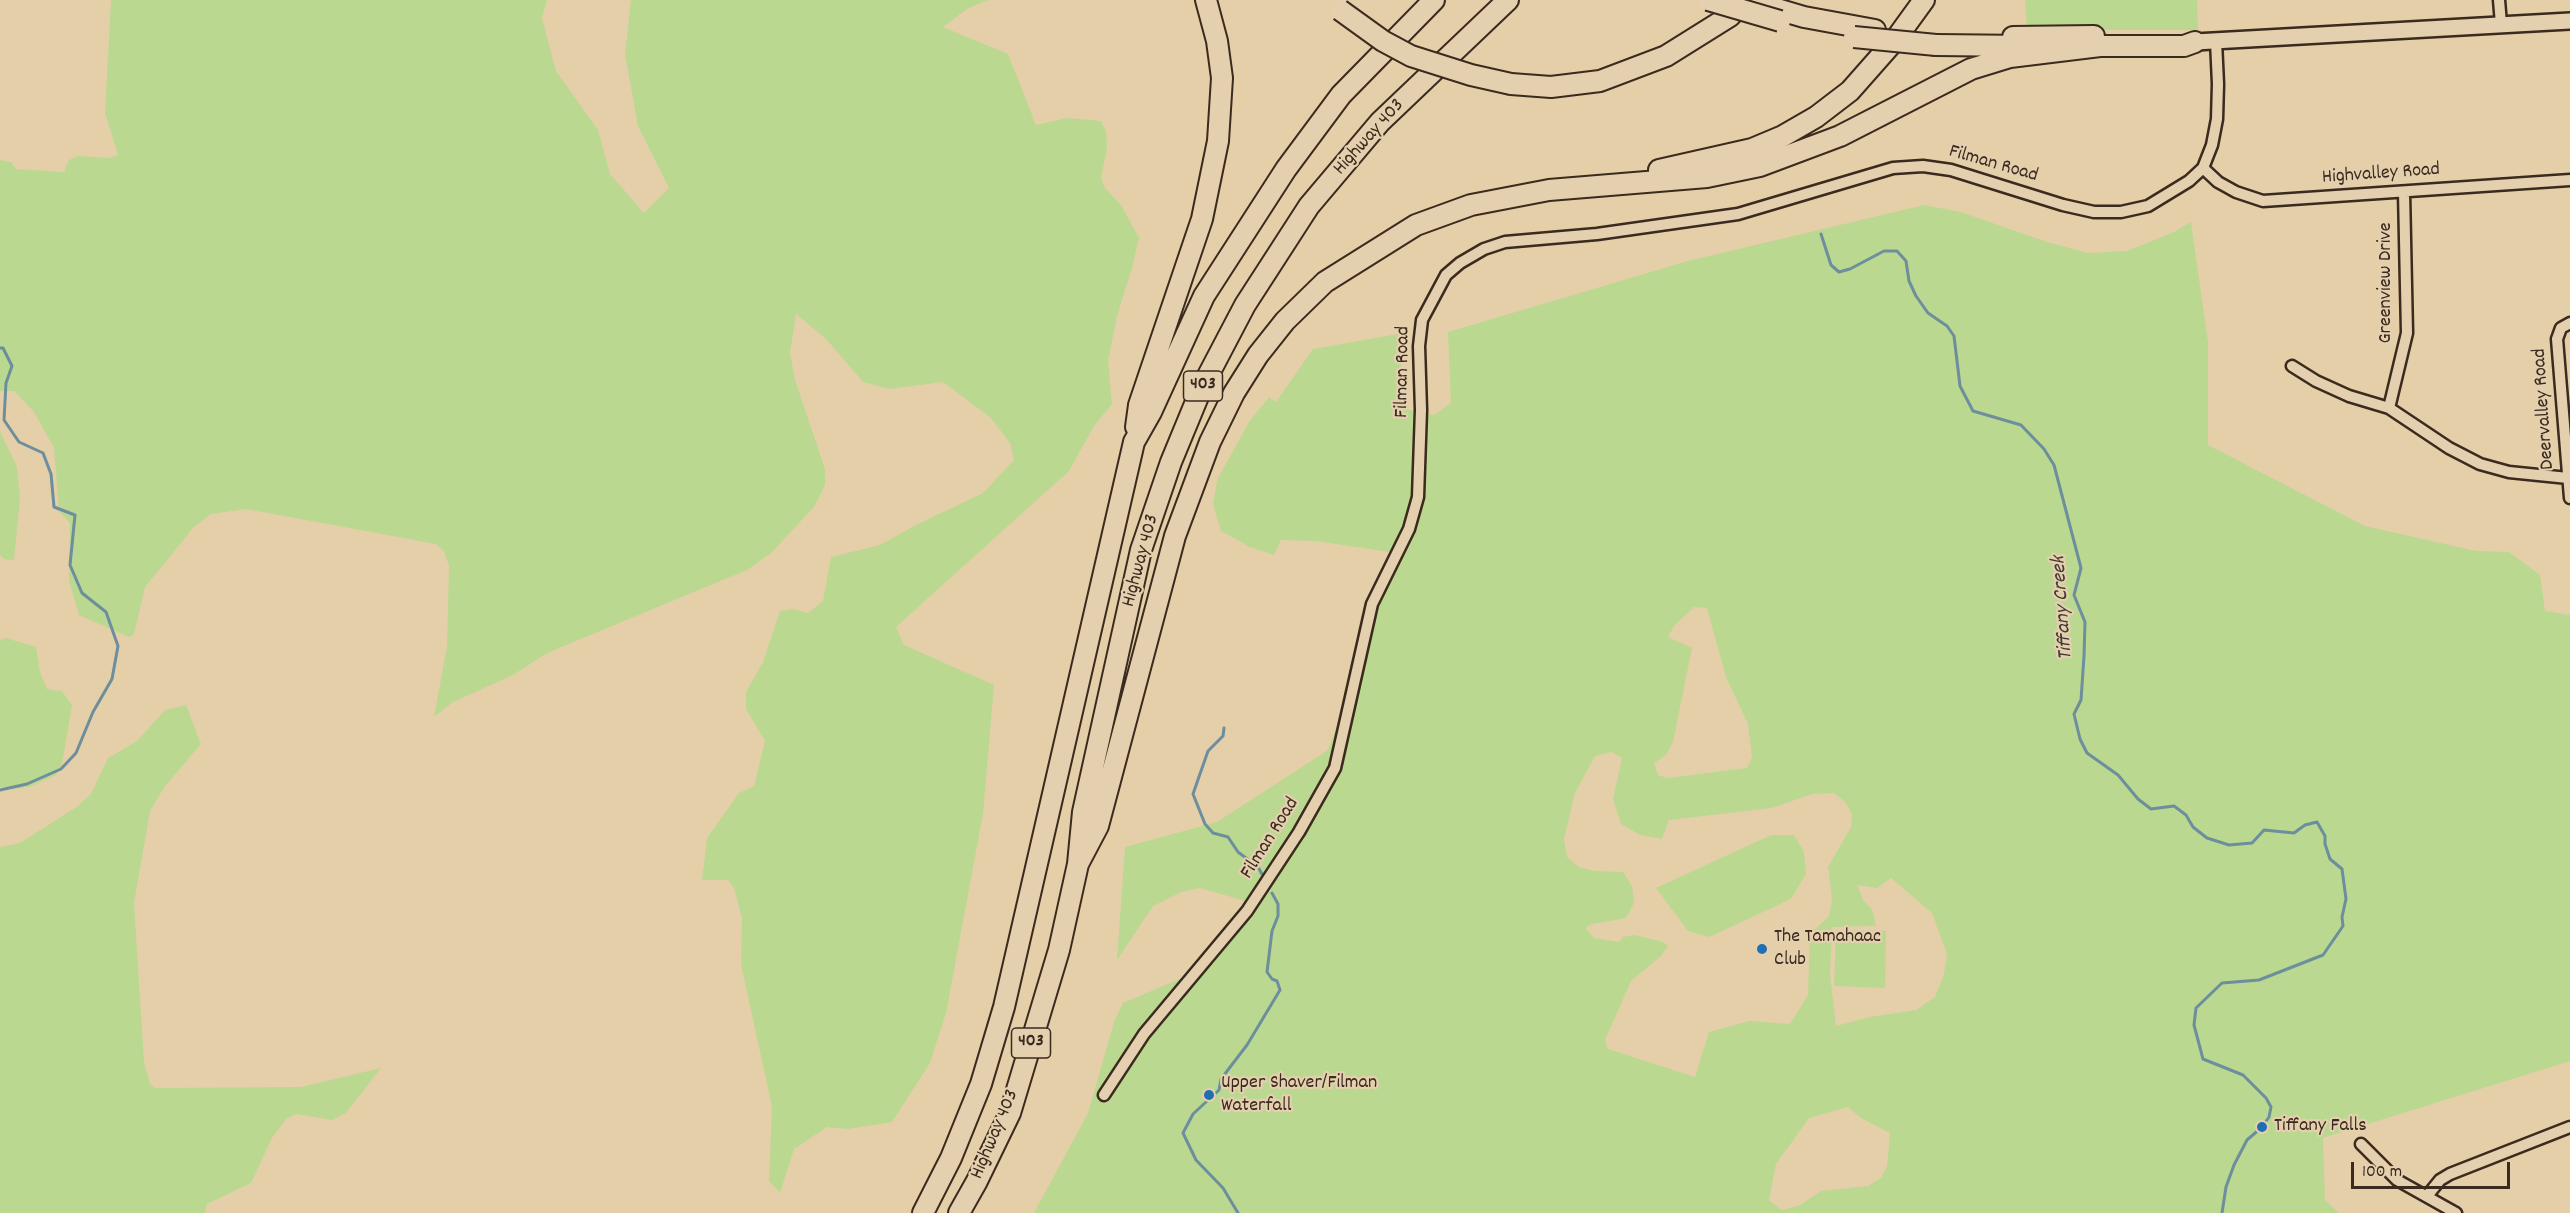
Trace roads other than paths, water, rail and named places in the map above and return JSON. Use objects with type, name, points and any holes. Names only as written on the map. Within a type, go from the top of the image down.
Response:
[{"type":"highway","points":[[1134,442],[1140,405],[1202,219],[1218,141],[1222,78],[1217,41],[1206,0]]},
{"type":"highway","name":"Highway 403","points":[[923,1213],[951,1158],[981,1084],[1004,1007],[1134,442],[1151,412],[1204,296],[1286,169],[1341,95],[1434,0]]},
{"type":"highway","name":"Highway 403","points":[[959,1213],[1010,1113],[1059,950],[1078,864],[1083,813],[1141,550],[1171,462],[1202,387],[1245,305],[1310,206],[1380,122],[1508,0]]},
{"type":"highway","points":[[1708,0],[1783,16],[1938,40],[2184,36],[2195,42]]},
{"type":"highway","points":[[1334,5],[1383,41],[1411,56],[1471,75],[1511,84],[1551,87],[1600,81],[1666,56],[1730,16],[1745,0],[1783,16],[1854,37],[2100,46],[2184,46],[2195,42]]},
{"type":"highway","points":[[1588,186],[1752,149],[1783,136],[1816,117],[1850,91],[1915,16],[1924,0]]},
{"type":"highway","points":[[1078,864],[1098,826],[1175,536],[1210,442],[1234,393],[1258,355],[1285,321],[1325,282],[1416,225],[1471,205],[1549,189],[1707,177],[1760,166],[1840,136],[1971,69],[2010,57],[2100,46]]},
{"type":"main road","points":[[2195,42],[2570,21]]},
{"type":"street","points":[[2499,0],[2501,24]]},
{"type":"street","points":[[2203,168],[2212,146],[2217,119],[2216,41]]},
{"type":"street","name":"Filman Road","points":[[1104,1095],[1144,1034],[1246,911],[1299,832],[1335,768],[1372,604],[1409,529],[1418,497],[1421,410],[1419,346],[1422,320],[1446,275],[1460,263],[1484,249],[1505,242],[1597,234],[1738,214],[1893,168],[1923,166],[1951,170],[2063,205],[2094,212],[2121,212],[2148,206],[2189,181],[2203,168]]},
{"type":"street","name":"Highvalley Road","points":[[2203,168],[2218,182],[2236,192],[2263,201],[2570,180]]},
{"type":"street","name":"Greenview Drive","points":[[2389,408],[2408,333],[2404,192]]},
{"type":"street","name":"Deervalley Road","points":[[2570,322],[2561,328],[2557,339],[2570,498]]},
{"type":"street","points":[[2292,366],[2316,381],[2349,396],[2389,408],[2480,464],[2509,472],[2568,478]]},
{"type":"street","points":[[2427,1196],[2440,1180],[2450,1174],[2570,1127]]},
{"type":"street","points":[[2361,1144],[2397,1180],[2456,1213]]},
{"type":"waterway","name":"Tiffany Creek","points":[[1821,234],[1831,265],[1839,272],[1850,269],[1884,251],[1897,251],[1906,261],[1909,281],[1916,296],[1928,313],[1947,326],[1954,336],[1960,386],[1973,411],[2021,425],[2044,449],[2054,465],[2081,568],[2074,595],[2085,622],[2084,656],[2081,700],[2074,714],[2080,739],[2087,753],[2118,775],[2138,799],[2151,809],[2174,806],[2186,815],[2193,827],[2207,838],[2229,845],[2252,843],[2264,830],[2294,833],[2305,825],[2317,822],[2325,836],[2330,859],[2342,869],[2346,899],[2342,917],[2343,926],[2323,955],[2259,980],[2222,983],[2196,1008],[2194,1025],[2203,1059],[2243,1075],[2266,1098],[2271,1107],[2269,1117],[2262,1127],[2247,1140],[2234,1165],[2226,1187],[2222,1213]]},
{"type":"waterway","points":[[0,348],[3,348],[12,366],[6,383],[4,420],[19,442],[43,453],[51,474],[54,507],[75,515],[70,565],[82,593],[106,612],[118,646],[112,679],[93,712],[76,753],[61,769],[27,784],[0,790]]},
{"type":"waterway","points":[[1224,728],[1223,736],[1208,751],[1193,794],[1205,824],[1213,833],[1228,837],[1238,852],[1258,867],[1263,876]]},
{"type":"waterway","points":[[1238,1213],[1223,1188],[1196,1160],[1183,1133],[1193,1114],[1219,1090],[1221,1079],[1247,1045],[1280,990],[1277,981],[1272,979],[1267,972],[1272,931],[1278,916],[1278,904],[1272,893]]},
{"type":"place","name":"The Tamahaac Club","points":[[1762,949]]},
{"type":"place","name":"Upper Shaver/Filman Waterfall","points":[[1209,1095]]},
{"type":"place","name":"Tiffany Falls","points":[[2262,1127]]}]
